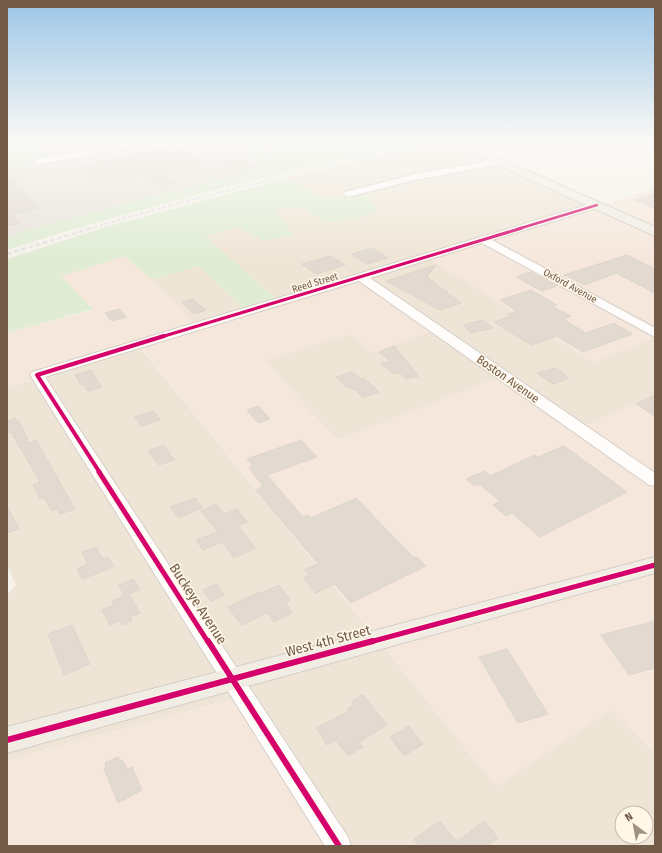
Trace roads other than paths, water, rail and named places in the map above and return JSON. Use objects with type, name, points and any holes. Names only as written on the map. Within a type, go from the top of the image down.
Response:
[{"type":"main road","points":[[543,182],[655,232]]},
{"type":"main road","name":"West 4th Street","points":[[7,740],[655,565]]},
{"type":"street","points":[[348,194],[399,182]]},
{"type":"street","name":"Reed Street","points":[[37,375],[597,206]]},
{"type":"street","name":"Oxford Avenue","points":[[484,240],[655,333]]},
{"type":"street","name":"Boston Avenue","points":[[361,277],[655,481]]},
{"type":"street","name":"Buckeye Avenue","points":[[37,375],[339,846]]},
{"type":"railway","points":[[88,229],[260,182]]},
{"type":"railway","points":[[7,254],[92,228]]}]
